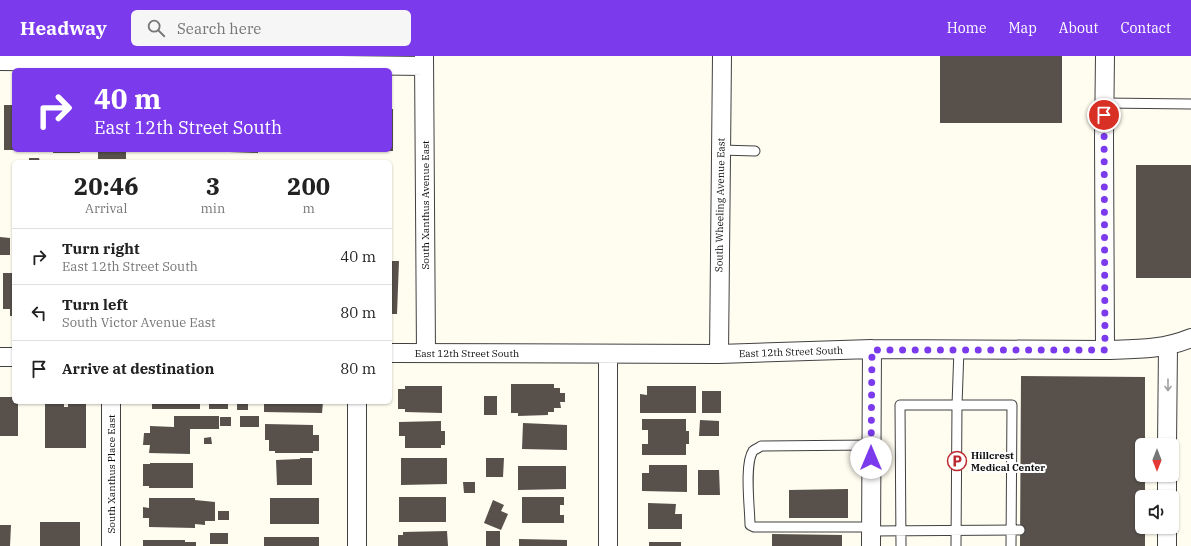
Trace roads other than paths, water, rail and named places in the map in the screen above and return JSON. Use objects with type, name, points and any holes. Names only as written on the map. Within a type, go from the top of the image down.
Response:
[{"type":"street","name":"South Wheeling Avenue East","points":[[719,354],[722,56]]},
{"type":"street","points":[[1105,56],[1105,350]]},
{"type":"street","points":[[0,61],[424,61]]},
{"type":"street","name":"South Xanthus Avenue East","points":[[424,61],[426,353]]},
{"type":"street","name":"East 12th Street South","points":[[392,353],[719,354],[872,350],[1105,350],[1141,349],[1168,346],[1191,338]]},
{"type":"street","points":[[1167,438],[1168,346]]},
{"type":"street","points":[[871,535],[872,350]]},
{"type":"street","points":[[608,354],[608,546]]},
{"type":"street","points":[[0,357],[12,357]]},
{"type":"street","name":"South Xanthus Place East","points":[[111,404],[111,546]]},
{"type":"street","points":[[357,404],[357,546]]},
{"type":"street","points":[[1167,534],[1167,546]]},
{"type":"lane","points":[[1104,103],[1191,104]]},
{"type":"lane","points":[[721,150],[755,151]]},
{"type":"lane","points":[[956,546],[959,350]]},
{"type":"lane","points":[[901,546],[900,405],[1012,405],[1016,530],[1011,546]]},
{"type":"lane","points":[[872,445],[761,446],[754,451],[749,462],[748,481],[750,525],[754,527],[871,535],[901,531],[1016,530]]},
{"type":"place","name":"Hillcrest Medical Center","points":[[957,461]]}]
